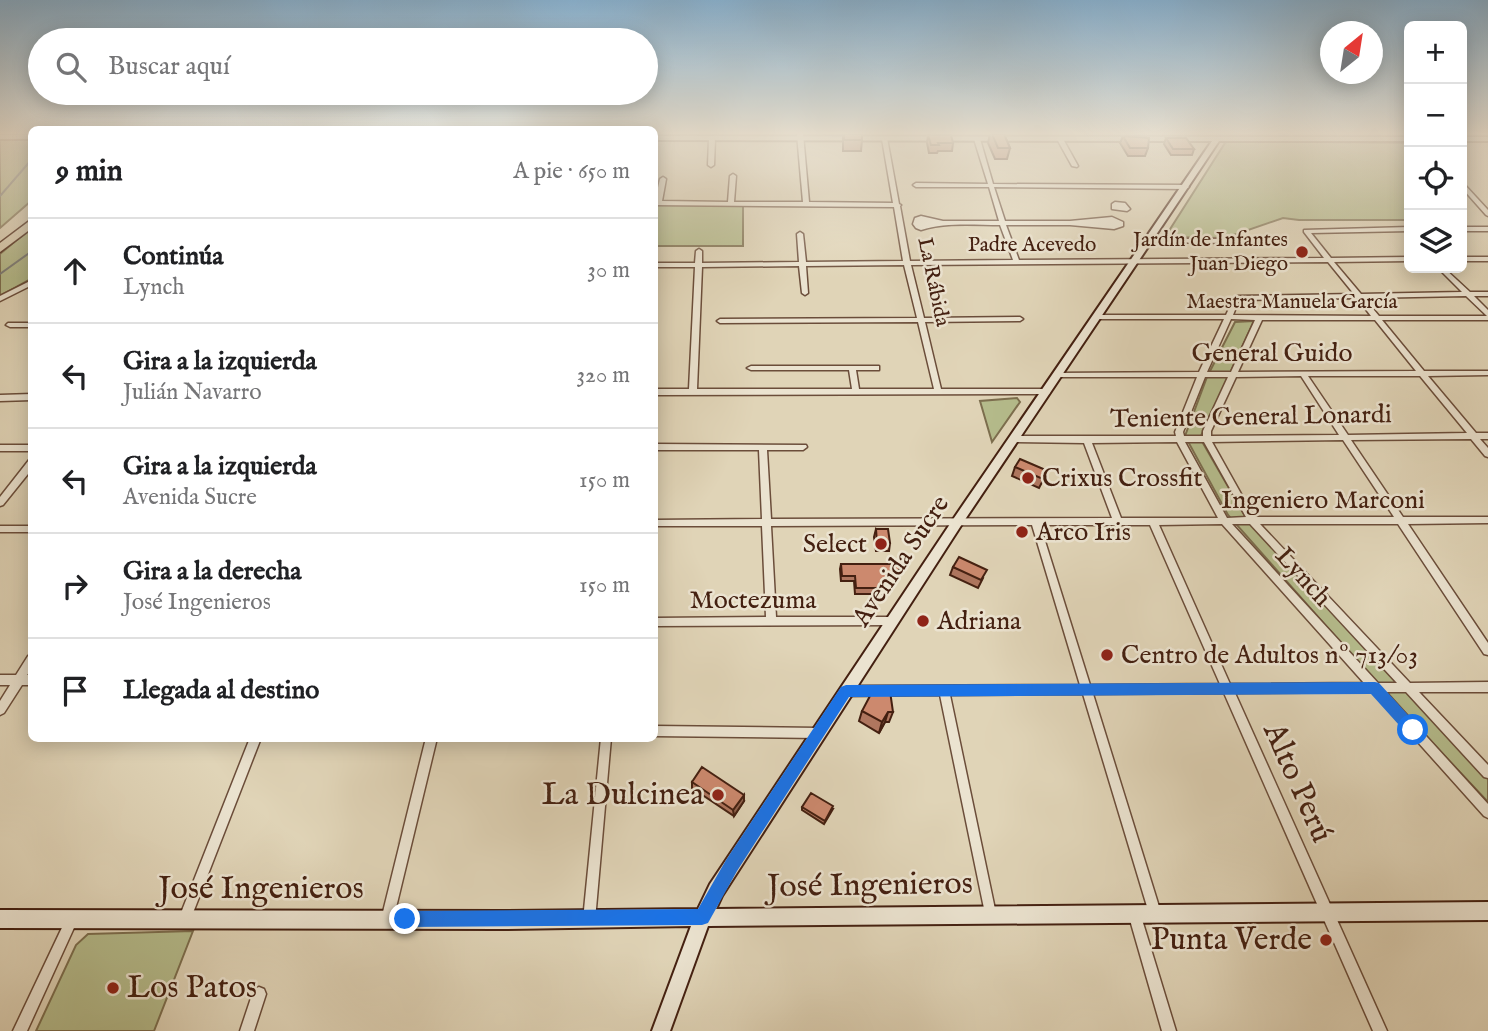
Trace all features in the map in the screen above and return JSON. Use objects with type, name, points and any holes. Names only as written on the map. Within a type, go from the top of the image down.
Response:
[{"type":"highway","points":[[2,236],[28,213]]},
{"type":"highway","points":[[0,249],[28,226]]},
{"type":"main road","name":"Avenida Sucre","points":[[661,1031],[702,917],[726,874],[958,521],[1189,182]]},
{"type":"main road","name":"José Ingenieros","points":[[0,919],[589,920],[1488,911]]},
{"type":"street","points":[[731,203],[733,182]]},
{"type":"street","points":[[804,182],[806,204]]},
{"type":"street","name":"La Rábida","points":[[894,182],[907,263],[939,392]]},
{"type":"street","points":[[916,184],[1186,187]]},
{"type":"street","points":[[991,184],[993,198],[1017,263]]},
{"type":"street","points":[[1467,190],[1485,207],[1488,214]]},
{"type":"street","points":[[658,203],[898,205]]},
{"type":"street","points":[[926,223],[1070,223],[1116,217]]},
{"type":"street","points":[[1404,229],[1306,231],[1488,453]]},
{"type":"street","points":[[1467,229],[1488,229]]},
{"type":"street","points":[[800,234],[806,293]]},
{"type":"street","points":[[1149,241],[1232,241]]},
{"type":"street","points":[[694,392],[699,251]]},
{"type":"street","name":"Padre Acevedo","points":[[658,265],[1404,259]]},
{"type":"street","points":[[1467,259],[1488,259]]},
{"type":"street","points":[[1446,273],[1488,316]]},
{"type":"street","points":[[0,299],[28,284]]},
{"type":"street","points":[[1180,439],[1180,428],[1237,298],[1259,295],[1358,297],[1488,294]]},
{"type":"street","name":"Maestra Manuela García","points":[[1097,317],[1377,319],[1488,316]]},
{"type":"street","points":[[720,321],[1020,319]]},
{"type":"street","points":[[1207,439],[1207,431],[1231,374],[1259,319]]},
{"type":"street","points":[[10,325],[28,325]]},
{"type":"street","points":[[852,368],[856,392]]},
{"type":"street","points":[[751,369],[876,368]]},
{"type":"street","name":"General Guido","points":[[1057,375],[1488,373]]},
{"type":"street","points":[[1303,374],[1488,651]]},
{"type":"street","points":[[658,392],[1046,392]]},
{"type":"street","points":[[0,398],[28,397]]},
{"type":"street","name":"Teniente General Lonardi","points":[[1015,439],[1488,436]]},
{"type":"street","name":"Lynch","points":[[1180,439],[1224,521],[1488,813]]},
{"type":"street","name":"Lynch","points":[[1207,439],[1252,521],[1488,773]]},
{"type":"street","points":[[1087,440],[1118,522]]},
{"type":"street","points":[[658,447],[803,447]]},
{"type":"street","points":[[763,447],[764,523],[771,622]]},
{"type":"street","points":[[0,448],[28,448]]},
{"type":"street","points":[[0,503],[28,467]]},
{"type":"street","name":"Ingeniero Marconi","points":[[658,523],[1488,520]]},
{"type":"street","points":[[1035,522],[1155,913]]},
{"type":"street","name":"Alto Perú","points":[[1153,522],[1380,1031]]},
{"type":"street","points":[[0,529],[28,529]]},
{"type":"street","name":"Moctezuma","points":[[658,622],[893,621]]},
{"type":"street","points":[[0,710],[28,665]]},
{"type":"street","points":[[0,680],[28,680]]},
{"type":"street","points":[[846,691],[1488,687]]},
{"type":"street","points":[[944,691],[990,914]]},
{"type":"street","points":[[658,731],[819,733]]},
{"type":"street","points":[[185,918],[254,742]]},
{"type":"street","points":[[387,920],[431,742]]},
{"type":"street","points":[[589,920],[606,742]]},
{"type":"street","points":[[1134,913],[1169,1031]]},
{"type":"street","points":[[20,1031],[72,919]]},
{"type":"street","points":[[247,1031],[259,994]]},
{"type":"green space","points":[[0,182],[28,182],[28,204],[0,228]]},
{"type":"green space","points":[[1200,182],[1404,182],[1404,220],[1283,218],[1225,238],[1165,237]]},
{"type":"green space","points":[[658,205],[743,205],[743,246],[658,246]]},
{"type":"green space","points":[[28,231],[28,281],[0,296],[0,254]]},
{"type":"green space","points":[[1254,321],[1200,438],[1245,516],[1488,778],[1488,802],[1379,686],[1228,515],[1185,436],[1207,377],[1235,322]]},
{"type":"green space","points":[[1017,398],[1020,402],[992,442],[980,401]]},
{"type":"green space","name":"Los Patos","points":[[193,931],[154,1031],[36,1031],[76,945],[88,934]]},
{"type":"building","points":[[1020,459],[1048,471],[1043,479],[1015,467]]},
{"type":"building","points":[[876,529],[888,529],[890,543],[877,543]]},
{"type":"building","points":[[959,557],[987,570],[981,580],[953,567]]},
{"type":"building","points":[[841,564],[903,564],[885,588],[856,588],[855,576],[842,576]]},
{"type":"building","points":[[890,691],[893,712],[888,712],[882,722],[862,711],[871,694]]},
{"type":"building","name":"La Dulcinea","points":[[702,767],[744,795],[733,810],[692,782]]},
{"type":"building","points":[[811,793],[833,806],[825,821],[802,807]]},
{"type":"waterway","points":[[0,196],[12,182]]},
{"type":"waterway","points":[[0,274],[28,254]]},
{"type":"place","name":"Jardín de Infantes Juan Diego","points":[[1302,252]]},
{"type":"place","name":"Crixus Crossfit","points":[[1028,478]]},
{"type":"place","name":"Arco Iris","points":[[1022,532]]},
{"type":"place","name":"Select","points":[[881,544]]},
{"type":"place","name":"Adriana","points":[[923,621]]},
{"type":"place","name":"Centro de Adultos nº 713/03","points":[[1107,655]]},
{"type":"place","name":"La Dulcinea","points":[[718,795]]},
{"type":"place","name":"Punta Verde","points":[[1326,940]]},
{"type":"place","name":"Los Patos","points":[[113,988]]},
{"type":"route","points":[[405,919],[589,920],[702,917],[716,890],[846,691],[1375,688],[1413,730]]}]
